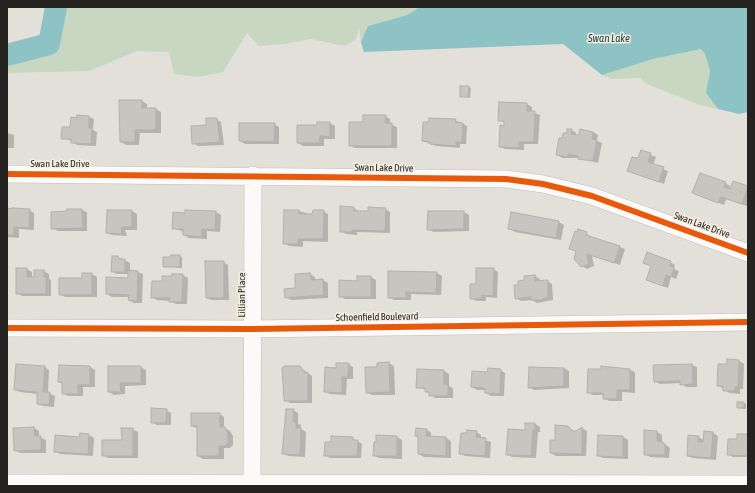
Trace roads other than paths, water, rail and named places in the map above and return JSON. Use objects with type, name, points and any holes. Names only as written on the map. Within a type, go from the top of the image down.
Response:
[{"type":"street","name":"Swan Lake Drive","points":[[7,174],[506,179],[543,184],[592,196],[748,253]]},
{"type":"street","name":"Lillian Place","points":[[252,485],[253,176]]},
{"type":"street","name":"Schoenfield Boulevard","points":[[7,328],[252,329],[748,322]]},
{"type":"street","points":[[7,483],[252,485],[748,484]]},
{"type":"water","name":"Swan Lake","points":[[420,7],[748,7],[748,112],[739,114],[718,109],[706,93],[710,71],[705,54],[701,49],[653,59],[602,75],[563,44],[364,52],[361,42],[368,26],[407,15]]},
{"type":"waterway","points":[[7,55],[49,44],[56,7]]}]
